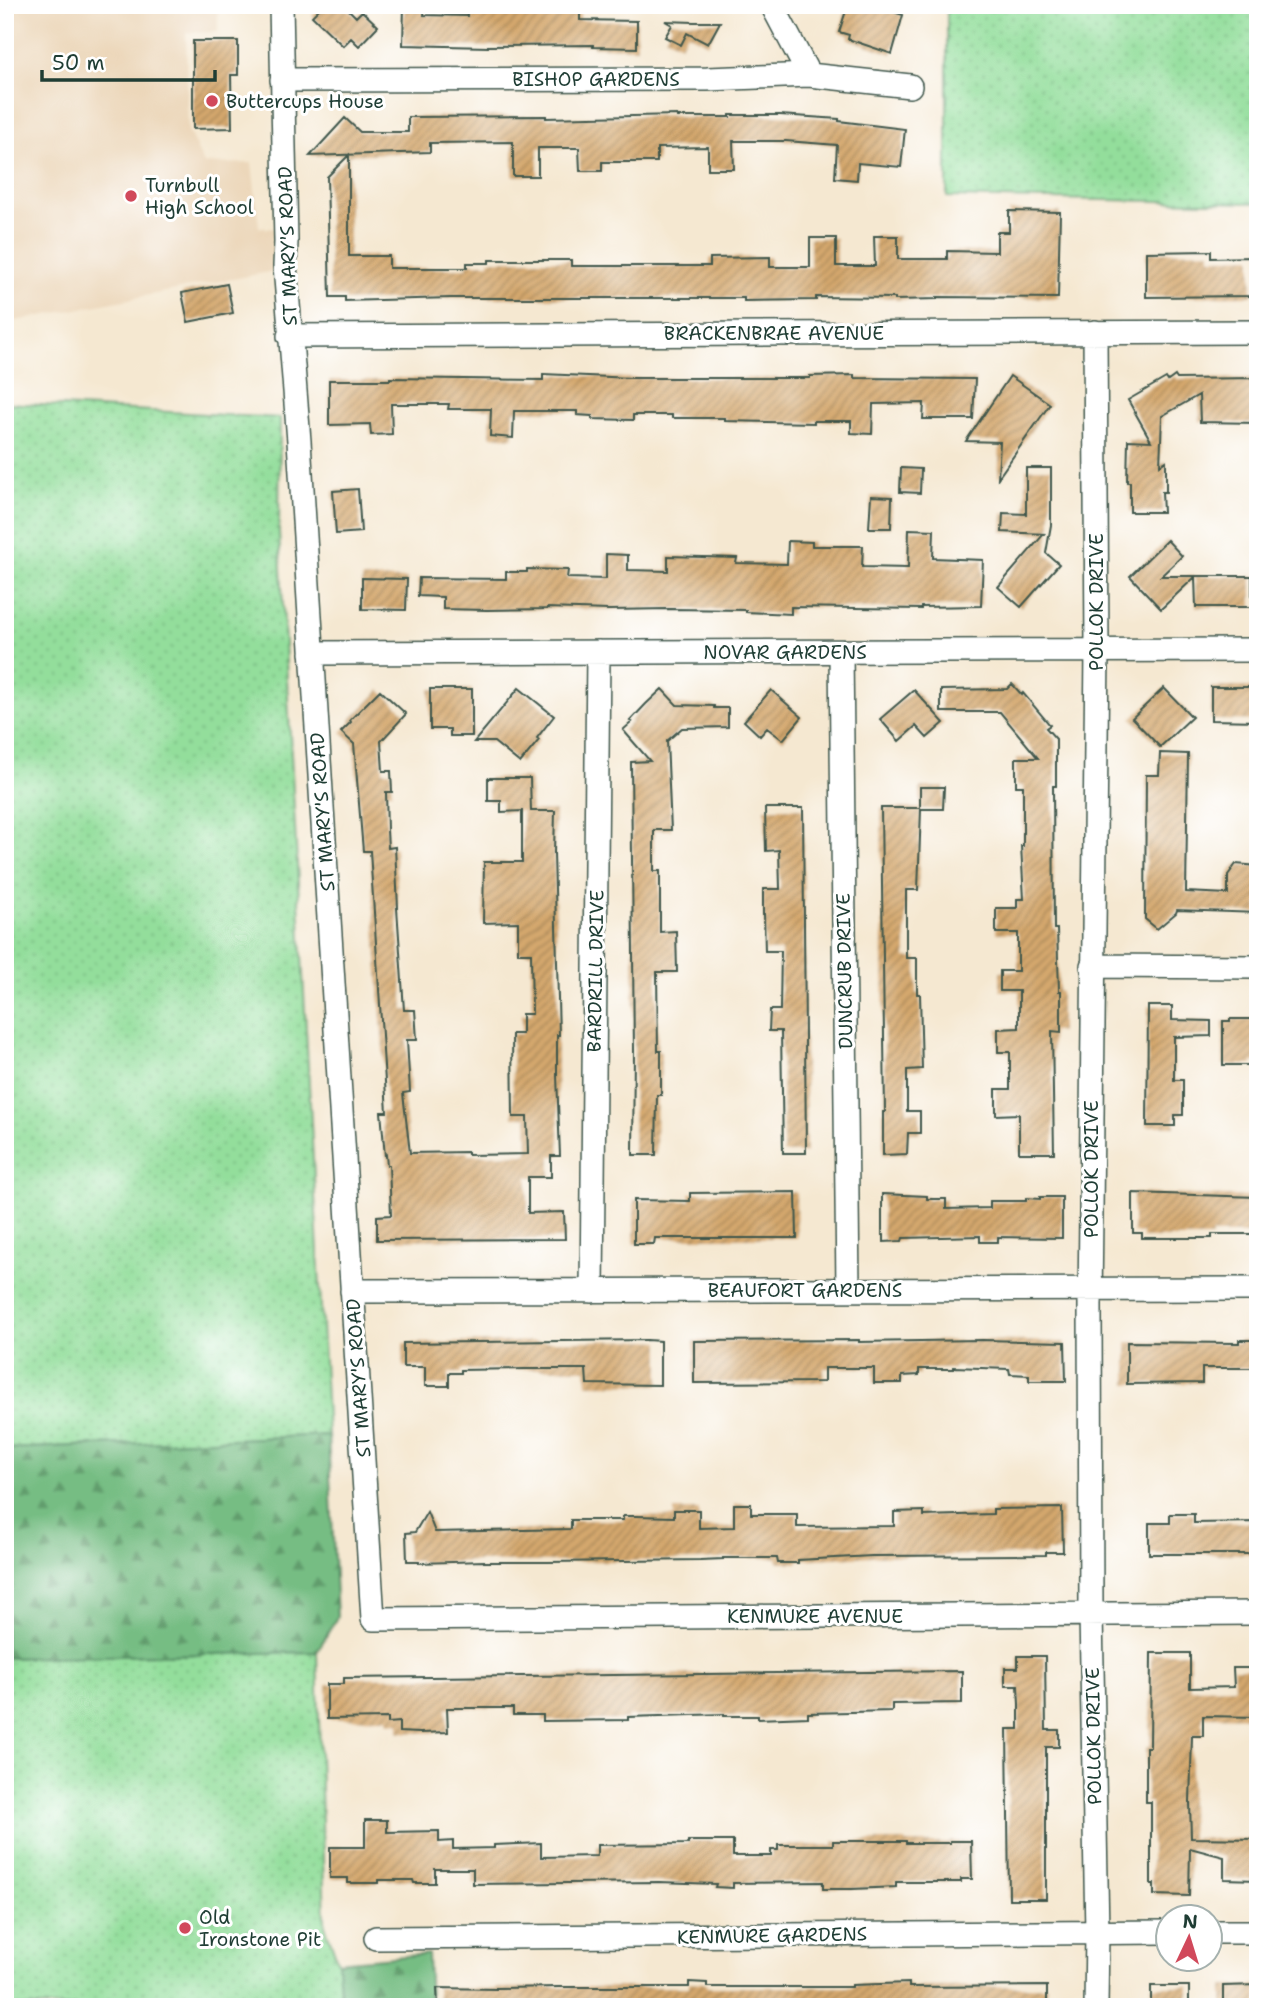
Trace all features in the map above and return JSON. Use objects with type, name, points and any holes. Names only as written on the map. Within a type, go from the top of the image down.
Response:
[{"type":"street","name":"ST MARY'S ROAD","points":[[281,5],[285,266],[299,441],[373,1619]]},
{"type":"street","points":[[772,5],[809,75]]},
{"type":"street","name":"BISHOP GARDENS","points":[[282,80],[707,79],[809,75],[910,86]]},
{"type":"street","name":"POLLOK DRIVE","points":[[1095,332],[1097,650],[1090,1289],[1096,2007]]},
{"type":"street","name":"BRACKENBRAE AVENUE","points":[[289,335],[1258,332]]},
{"type":"street","name":"NOVAR GARDENS","points":[[312,653],[1258,650]]},
{"type":"street","name":"BARDRILL DRIVE","points":[[592,1291],[598,652]]},
{"type":"street","name":"DUNCRUB DRIVE","points":[[841,652],[848,1290]]},
{"type":"street","points":[[1092,966],[1258,967]]},
{"type":"street","name":"BEAUFORT GARDENS","points":[[352,1291],[1258,1289]]},
{"type":"street","name":"KENMURE AVENUE","points":[[373,1619],[1258,1613]]},
{"type":"street","name":"KENMURE GARDENS","points":[[376,1938],[1154,1932]]},
{"type":"street","points":[[1224,1932],[1258,1932]]},
{"type":"shaded area","name":"Turnbull High School","points":[[5,5],[218,5],[218,32],[186,33],[188,130],[204,164],[252,163],[259,227],[276,229],[279,270],[5,323]]},
{"type":"green space","points":[[944,5],[1258,5],[1258,203],[947,197],[947,10]]},
{"type":"green space","points":[[5,403],[280,418],[279,532],[328,1435],[5,1449]]},
{"type":"green space","points":[[328,1435],[337,1617],[317,1652],[5,1658],[5,1449]]},
{"type":"green space","points":[[317,1652],[325,1925],[338,1962],[341,2007],[5,2007],[5,1658]]},
{"type":"green space","points":[[428,1954],[430,2007],[341,2007],[338,1962]]},
{"type":"building","points":[[323,5],[344,5],[356,17],[362,11],[378,26],[359,46],[351,38],[343,46],[312,16]]},
{"type":"building","points":[[404,5],[425,5],[424,15],[467,16],[467,7],[580,8],[580,20],[637,21],[637,48],[593,45],[403,45]]},
{"type":"building","points":[[848,5],[872,5],[903,15],[892,54],[848,39],[849,35],[839,32]]},
{"type":"building","points":[[665,21],[720,22],[708,44],[687,33],[681,45],[665,37],[672,25]]},
{"type":"building","name":"Buttercups House","points":[[193,41],[238,41],[238,75],[231,75],[232,128],[193,129]]},
{"type":"building","points":[[780,115],[839,119],[905,129],[901,167],[858,163],[857,180],[835,178],[837,145],[786,141],[733,141],[734,169],[708,169],[708,147],[657,148],[657,162],[602,162],[602,171],[580,171],[579,148],[538,148],[538,176],[513,176],[513,142],[430,143],[430,152],[310,156],[345,118],[360,132],[408,132],[408,117]]},
{"type":"building","points":[[349,155],[349,256],[389,256],[389,268],[467,268],[467,263],[489,263],[489,260],[571,260],[571,266],[710,266],[710,258],[770,257],[770,267],[810,267],[810,238],[836,238],[836,266],[875,266],[874,236],[898,236],[898,259],[947,259],[947,251],[997,252],[997,232],[1009,232],[1009,211],[1060,212],[1058,298],[937,297],[895,300],[816,297],[816,300],[744,301],[744,298],[451,298],[345,301],[345,297],[330,297],[327,177]]},
{"type":"building","points":[[1211,251],[1211,258],[1252,257],[1252,296],[1146,297],[1146,252]]},
{"type":"building","points":[[227,284],[233,313],[188,322],[182,293]]},
{"type":"building","points":[[543,374],[632,378],[810,378],[854,375],[854,378],[975,379],[973,419],[923,419],[924,403],[873,404],[872,434],[851,433],[851,421],[725,421],[725,418],[672,418],[672,415],[633,415],[633,420],[592,419],[592,416],[577,415],[577,411],[514,411],[513,438],[490,436],[491,409],[448,409],[449,404],[391,404],[392,434],[371,435],[370,424],[329,425],[329,380],[543,380]]},
{"type":"building","points":[[1010,376],[1050,404],[998,478],[1000,442],[966,441]]},
{"type":"building","points":[[1175,376],[1177,379],[1256,378],[1258,423],[1200,422],[1199,395],[1162,416],[1160,465],[1166,461],[1166,492],[1162,492],[1163,512],[1130,512],[1130,482],[1127,482],[1128,440],[1151,441],[1128,400],[1166,378],[1168,381]]},
{"type":"building","points":[[901,468],[921,469],[920,493],[900,492]]},
{"type":"building","points":[[1026,468],[1051,468],[1051,525],[1046,553],[1059,564],[1021,607],[998,587],[1044,534],[1002,532],[1003,513],[1026,514]]},
{"type":"building","points":[[358,489],[361,532],[336,534],[333,491]]},
{"type":"building","points":[[871,496],[892,497],[891,528],[869,528]]},
{"type":"building","points":[[909,529],[934,530],[933,558],[983,560],[981,606],[921,609],[791,607],[791,614],[746,610],[487,610],[443,609],[443,597],[418,596],[419,578],[506,579],[506,572],[527,572],[527,569],[568,570],[567,578],[606,579],[606,554],[628,555],[628,570],[668,571],[668,556],[737,558],[736,563],[787,564],[788,541],[812,542],[812,546],[863,546],[862,567],[908,568]]},
{"type":"building","points":[[1167,540],[1182,556],[1161,576],[1252,576],[1252,607],[1196,607],[1195,577],[1161,609],[1130,576]]},
{"type":"building","points":[[362,578],[407,579],[406,610],[362,609]]},
{"type":"building","points":[[1012,684],[1050,725],[1046,728],[1056,739],[1056,786],[1053,786],[1054,929],[1057,929],[1061,1032],[1052,1031],[1054,1153],[1019,1153],[1019,1114],[996,1115],[996,1089],[1010,1089],[1010,1052],[998,1052],[998,1029],[1019,1028],[1019,991],[1000,991],[1000,971],[1018,971],[1018,933],[996,933],[996,908],[1017,908],[1017,899],[1024,899],[1021,846],[1023,786],[1016,786],[1016,758],[1038,758],[1000,712],[941,712],[941,690],[1007,689]]},
{"type":"building","points":[[1211,687],[1254,687],[1254,692],[1258,692],[1258,721],[1211,720]]},
{"type":"building","points":[[519,688],[554,716],[520,763],[494,742],[474,742]]},
{"type":"building","points":[[1164,688],[1192,717],[1160,747],[1132,718]]},
{"type":"building","points":[[430,689],[472,689],[472,736],[450,736],[450,729],[430,729]]},
{"type":"building","points":[[662,689],[677,705],[728,708],[728,727],[682,728],[667,741],[671,830],[654,830],[654,871],[660,871],[660,932],[676,931],[677,972],[657,972],[661,1095],[657,1095],[656,1155],[633,1155],[631,762],[650,761],[623,730]]},
{"type":"building","points":[[380,690],[406,714],[381,741],[383,771],[391,771],[392,792],[386,792],[387,830],[388,848],[395,847],[404,1010],[415,1010],[417,1040],[407,1040],[410,1092],[403,1093],[410,1153],[528,1154],[527,1117],[513,1117],[512,1034],[522,1034],[522,1014],[532,1014],[531,953],[518,953],[518,922],[483,923],[484,862],[522,862],[522,811],[501,812],[501,801],[488,801],[488,778],[530,778],[531,811],[555,811],[560,1156],[551,1156],[551,1177],[528,1177],[528,1213],[564,1212],[565,1239],[377,1240],[377,1216],[391,1215],[389,1165],[385,1156],[381,1112],[387,1112],[370,851],[363,851],[354,744],[341,732]]},
{"type":"building","points":[[771,690],[802,717],[783,740],[767,728],[760,736],[744,721]]},
{"type":"building","points":[[914,690],[944,723],[927,738],[916,726],[899,741],[880,719]]},
{"type":"building","points":[[1160,753],[1188,754],[1186,892],[1228,894],[1228,875],[1236,864],[1258,866],[1258,913],[1177,910],[1157,929],[1145,919],[1146,775],[1159,775]]},
{"type":"building","points":[[920,787],[944,787],[943,809],[921,809],[918,890],[906,890],[906,958],[917,958],[922,1069],[907,1070],[907,1111],[920,1111],[920,1133],[908,1133],[907,1154],[883,1155],[885,1112],[881,808],[920,808]]},
{"type":"building","points":[[765,808],[803,808],[806,1153],[783,1153],[781,1031],[769,1031],[770,1010],[780,1010],[781,951],[765,951],[763,914],[763,889],[780,889],[779,850],[766,851]]},
{"type":"building","points":[[1148,1006],[1172,1006],[1172,1020],[1211,1021],[1211,1036],[1174,1037],[1174,1080],[1183,1080],[1183,1115],[1175,1115],[1175,1126],[1147,1126]]},
{"type":"building","points":[[1258,1019],[1258,1062],[1253,1062],[1253,1065],[1223,1065],[1223,1021]]},
{"type":"building","points":[[796,1192],[797,1238],[655,1238],[654,1244],[634,1244],[634,1200],[690,1201],[690,1193]]},
{"type":"building","points":[[1133,1193],[1258,1197],[1258,1234],[1212,1234],[1212,1238],[1142,1238],[1142,1233],[1133,1233]]},
{"type":"building","points":[[882,1194],[946,1199],[946,1209],[990,1208],[990,1201],[1062,1197],[1062,1238],[998,1237],[998,1242],[980,1242],[980,1236],[903,1238],[902,1241],[884,1242]]},
{"type":"building","points":[[1239,1340],[1258,1340],[1258,1368],[1202,1368],[1202,1383],[1127,1384],[1127,1342],[1239,1343]]},
{"type":"building","points":[[660,1341],[660,1385],[587,1384],[586,1369],[525,1369],[461,1370],[461,1373],[449,1373],[449,1386],[425,1386],[425,1367],[403,1367],[403,1343]]},
{"type":"building","points":[[694,1341],[1065,1342],[1066,1381],[1029,1381],[1029,1375],[1010,1374],[1009,1369],[954,1367],[919,1369],[919,1375],[902,1376],[902,1383],[874,1383],[874,1368],[824,1368],[824,1382],[694,1383]]},
{"type":"building","points":[[734,1504],[751,1504],[751,1514],[797,1514],[797,1527],[894,1526],[894,1512],[924,1511],[924,1516],[993,1514],[993,1509],[1062,1508],[1063,1552],[1046,1552],[1046,1555],[872,1556],[798,1560],[798,1563],[778,1563],[777,1558],[548,1562],[407,1561],[406,1533],[415,1532],[427,1512],[435,1532],[571,1529],[571,1520],[623,1520],[623,1516],[674,1517],[674,1510],[699,1510],[699,1528],[734,1527]]},
{"type":"building","points":[[1170,1514],[1194,1514],[1194,1523],[1258,1522],[1258,1554],[1149,1554],[1149,1523],[1170,1523]]},
{"type":"building","points":[[1151,1653],[1190,1653],[1190,1688],[1234,1687],[1233,1668],[1258,1668],[1258,1717],[1203,1716],[1203,1736],[1192,1736],[1190,1802],[1191,1838],[1258,1839],[1258,1880],[1224,1879],[1224,1857],[1190,1848],[1189,1896],[1154,1895],[1154,1884],[1151,1884],[1151,1802],[1146,1802],[1146,1747],[1150,1747]]},
{"type":"building","points":[[1018,1656],[1045,1656],[1046,1730],[1059,1730],[1059,1747],[1046,1747],[1046,1899],[1009,1899],[1007,1729],[1019,1729],[1019,1704],[1018,1686],[1005,1686],[1005,1668],[1018,1668]]},
{"type":"building","points":[[962,1671],[962,1703],[892,1704],[892,1711],[808,1713],[808,1717],[758,1719],[758,1716],[724,1714],[628,1717],[628,1720],[543,1721],[543,1715],[513,1715],[513,1708],[447,1708],[448,1732],[420,1733],[399,1732],[399,1722],[388,1723],[388,1718],[327,1719],[327,1684],[344,1684],[344,1678]]},
{"type":"building","points":[[365,1820],[387,1820],[387,1832],[439,1831],[439,1842],[453,1841],[453,1849],[541,1843],[541,1857],[597,1856],[597,1845],[688,1844],[688,1841],[733,1841],[733,1856],[771,1856],[771,1850],[778,1850],[778,1845],[833,1845],[833,1841],[971,1841],[972,1879],[961,1879],[961,1882],[896,1882],[896,1887],[823,1889],[823,1882],[733,1883],[733,1888],[715,1887],[716,1884],[659,1882],[473,1884],[473,1869],[435,1869],[435,1883],[378,1880],[378,1883],[348,1883],[348,1878],[330,1878],[330,1847],[365,1847]]},
{"type":"building","points":[[689,1982],[707,1983],[707,1987],[852,1987],[909,1983],[909,1987],[1047,1986],[1047,2007],[438,2007],[437,1988],[689,1987]]},
{"type":"building","points":[[1258,1985],[1258,2007],[1223,2007],[1223,1986]]},
{"type":"building","points":[[1151,1986],[1189,1986],[1189,2007],[1151,2007]]},
{"type":"place","name":"Buttercups House","points":[[212,101]]},
{"type":"place","name":"Turnbull High School","points":[[131,196]]},
{"type":"place","name":"Old Ironstone Pit","points":[[185,1928]]}]
